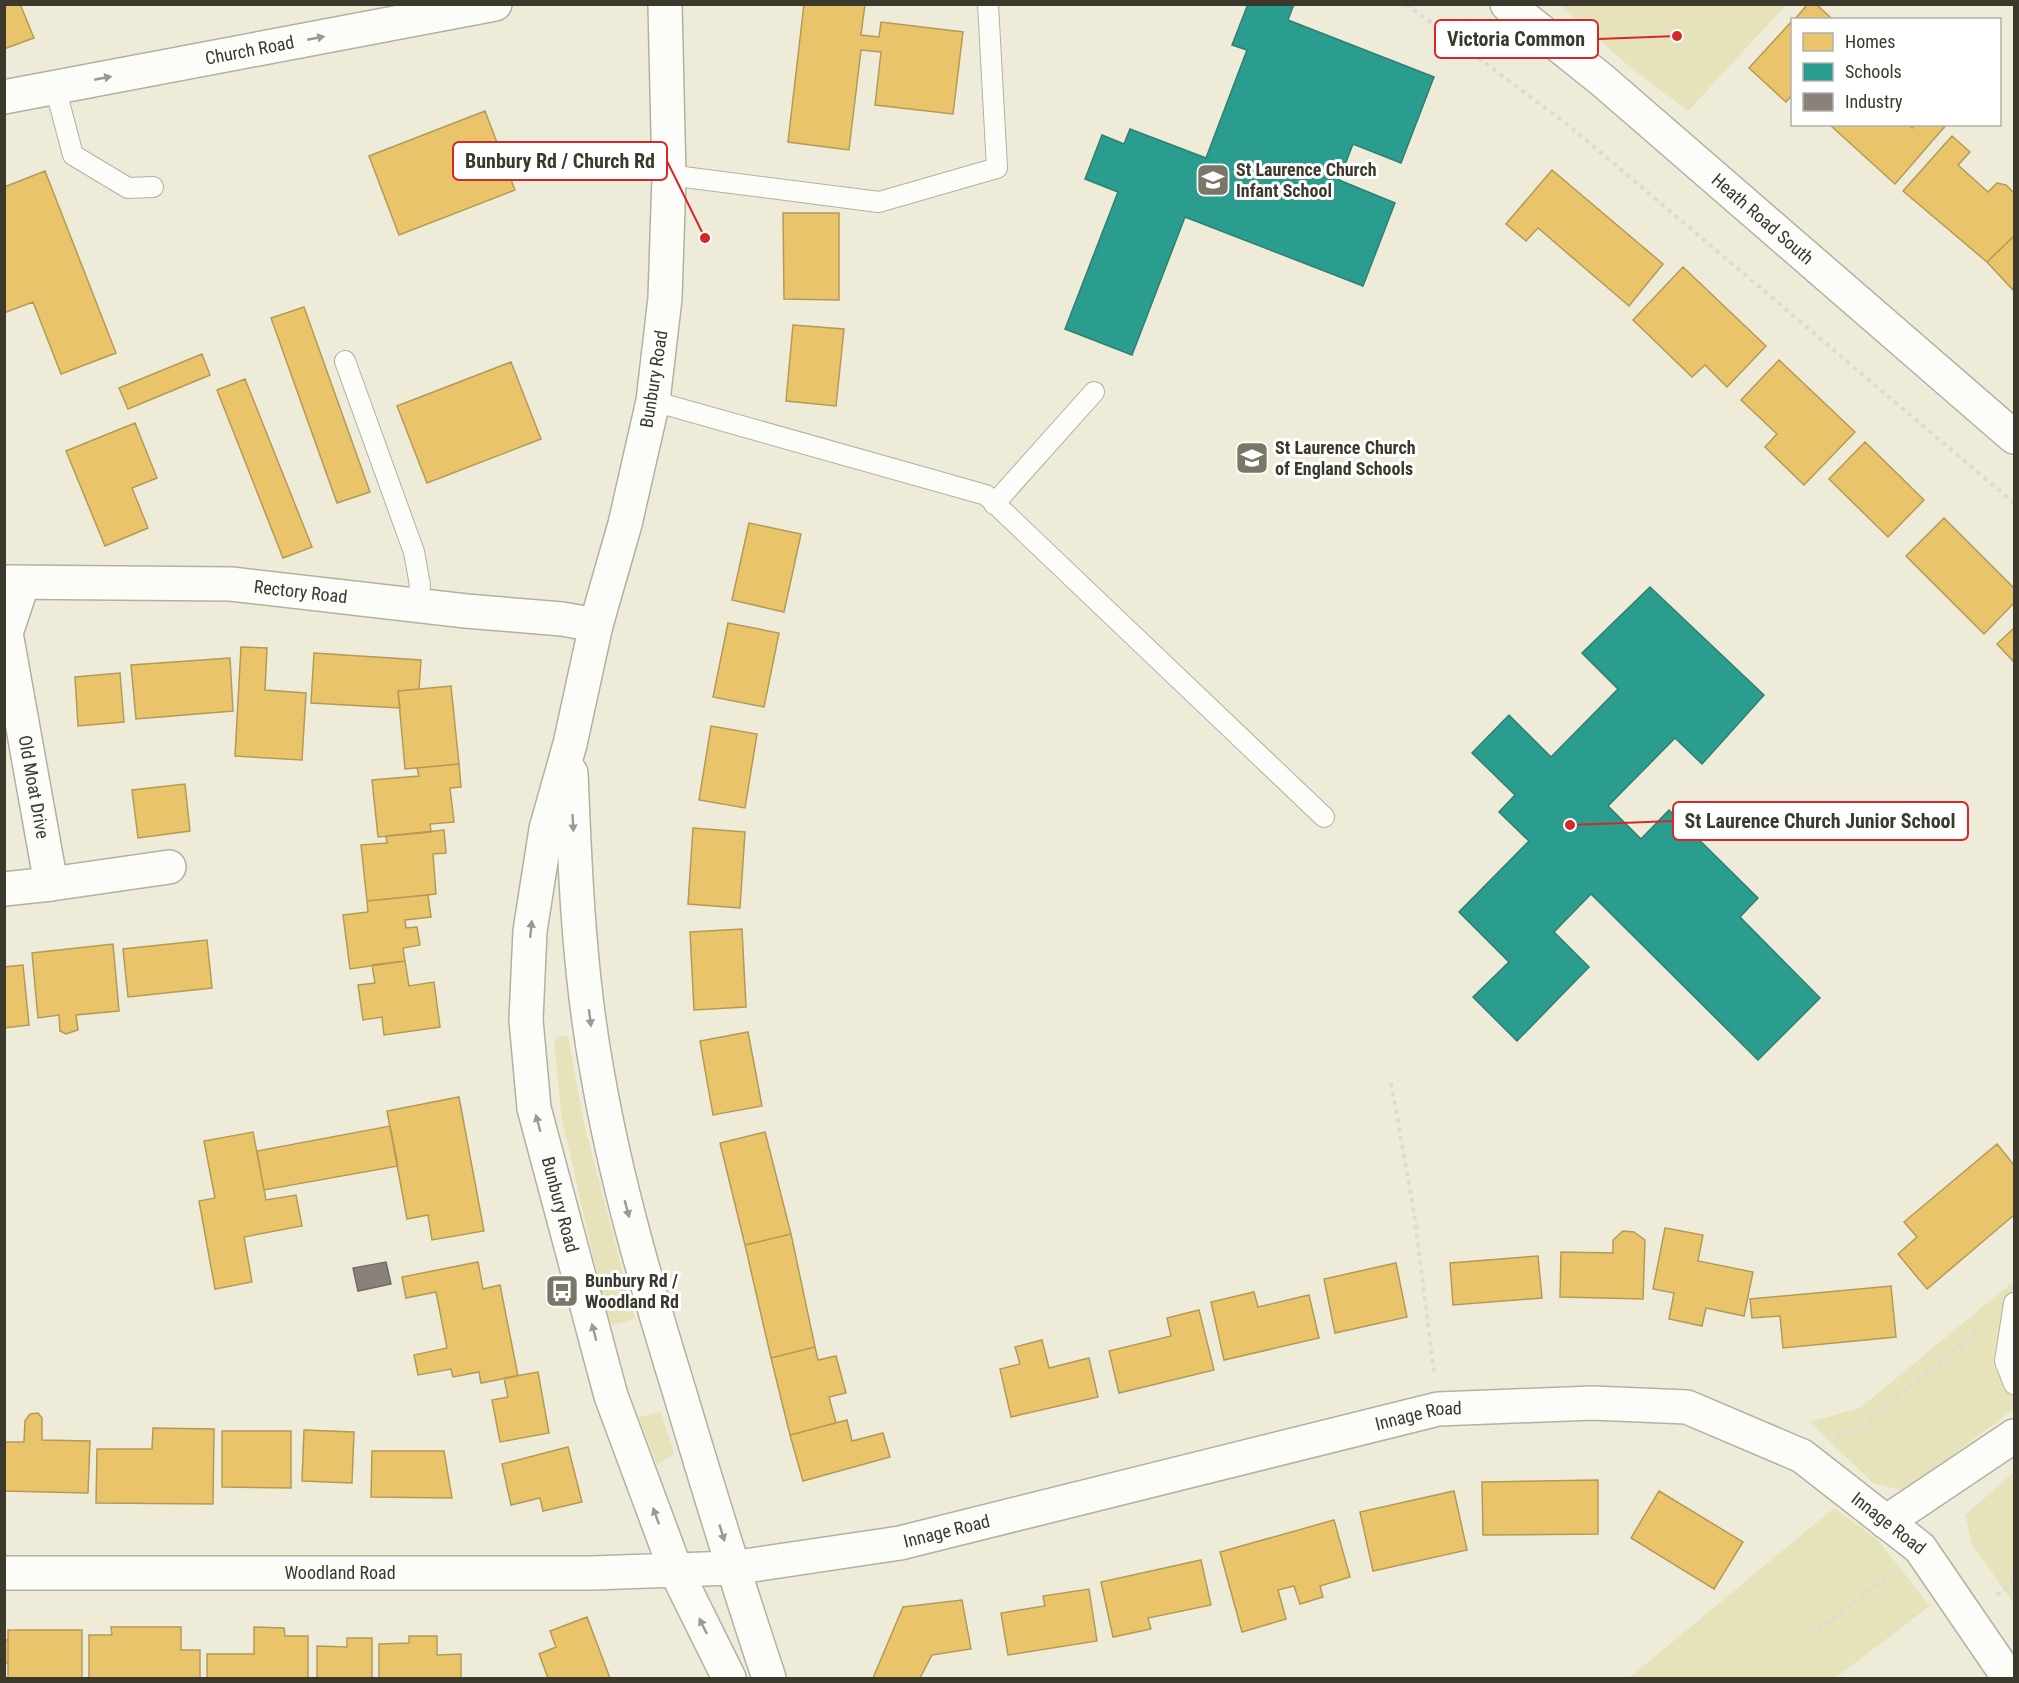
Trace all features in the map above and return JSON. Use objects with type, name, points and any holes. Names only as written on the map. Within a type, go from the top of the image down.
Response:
[{"type":"street","name":"Church Road","points":[[4,97],[495,4]]},
{"type":"street","name":"Bunbury Road","points":[[665,4],[668,175],[665,298],[653,401],[625,524],[596,625],[570,744],[546,829],[530,931],[526,1020],[534,1108],[611,1395],[676,1571],[729,1678]]},
{"type":"street","name":"Heath Road South","points":[[1507,4],[1611,88],[2014,437]]},
{"type":"street","name":"Rectory Road","points":[[14,584],[231,584],[562,619],[596,625]]},
{"type":"street","name":"Old Moat Drive","points":[[14,584],[6,633],[51,884]]},
{"type":"street","name":"Bunbury Road","points":[[570,744],[577,914],[596,1070],[621,1186],[655,1314],[732,1568],[769,1678]]},
{"type":"street","points":[[4,889],[169,867]]},
{"type":"street","name":"Innage Road","points":[[676,1571],[732,1568],[900,1543],[1438,1409],[1592,1403],[1687,1407],[1802,1455],[1920,1548],[2009,1678]]},
{"type":"street","points":[[1886,1522],[2014,1436]]},
{"type":"street","name":"Woodland Road","points":[[4,1573],[676,1571]]},
{"type":"lane","points":[[668,175],[879,202],[997,168],[988,4]]},
{"type":"lane","points":[[55,87],[73,155],[128,188],[153,187]]},
{"type":"lane","points":[[345,361],[414,552],[420,585],[418,605]]},
{"type":"lane","points":[[994,504],[1094,392]]},
{"type":"lane","points":[[653,401],[986,495],[1324,817]]},
{"type":"lane","points":[[2014,1304],[2005,1361],[2014,1384]]},
{"type":"path","points":[[1406,4],[1572,128],[2014,503]]},
{"type":"path","points":[[1391,1083],[1414,1212],[1438,1409]]},
{"type":"path","points":[[1802,1455],[1860,1427],[2014,1304]]},
{"type":"path","points":[[1818,1630],[1920,1548]]},
{"type":"shaded area","points":[[1560,5],[1786,5],[1688,111],[1631,68]]},
{"type":"shaded area","points":[[558,1036],[568,1036],[584,1123],[635,1319],[609,1326],[561,1114],[554,1041]]},
{"type":"shaded area","points":[[2014,1281],[2014,1409],[1905,1491],[1873,1483],[1810,1422],[1860,1408]]},
{"type":"shaded area","points":[[661,1412],[674,1454],[657,1465],[639,1417]]},
{"type":"shaded area","points":[[2014,1472],[2014,1604],[1972,1544],[1965,1515]]},
{"type":"shaded area","points":[[1834,1508],[1877,1539],[1930,1606],[1835,1678],[1629,1678]]},
{"type":"building: Homes","points":[[4,4],[20,4],[34,38],[4,49]]},
{"type":"building: Homes","points":[[804,4],[865,4],[861,35],[879,37],[881,22],[963,32],[953,114],[875,105],[881,52],[861,50],[849,150],[788,142]]},
{"type":"building: Homes","points":[[1808,4],[1816,4],[1830,17],[1829,18],[1796,18]]},
{"type":"building: Homes","points":[[1791,22],[1791,96],[1786,102],[1749,68]]},
{"type":"building: Homes","points":[[485,111],[515,190],[399,235],[369,156]]},
{"type":"building: Homes","points":[[1831,126],[1910,126],[1912,128],[1914,126],[1945,126],[1895,184]]},
{"type":"building: Homes","points":[[1952,136],[1970,152],[1958,165],[1988,192],[1997,183],[2006,185],[2014,193],[2014,236],[1987,262],[1903,191]]},
{"type":"building: Homes","points":[[1552,170],[1663,264],[1629,306],[1538,228],[1526,241],[1506,224]]},
{"type":"building: Homes","points":[[45,171],[116,353],[61,374],[33,302],[4,313],[4,187]]},
{"type":"building: Homes","points":[[783,213],[839,213],[839,300],[784,299]]},
{"type":"building: Homes","points":[[2014,236],[2014,291],[1987,262]]},
{"type":"building: Homes","points":[[1683,267],[1766,346],[1727,387],[1705,365],[1692,377],[1633,320]]},
{"type":"building: Homes","points":[[304,307],[370,492],[337,503],[271,318]]},
{"type":"building: Homes","points":[[793,325],[844,329],[836,406],[786,401]]},
{"type":"building: Homes","points":[[202,354],[210,375],[128,409],[119,388]]},
{"type":"building: Homes","points":[[1779,360],[1855,432],[1804,485],[1765,447],[1777,434],[1741,400]]},
{"type":"building: Homes","points":[[511,362],[541,439],[427,483],[397,406]]},
{"type":"building: Homes","points":[[245,379],[312,547],[283,558],[217,390]]},
{"type":"building: Homes","points":[[135,423],[157,478],[132,488],[148,528],[105,546],[66,451]]},
{"type":"building: Homes","points":[[1865,442],[1924,500],[1888,537],[1829,479]]},
{"type":"building: Homes","points":[[1944,518],[2014,588],[2014,603],[1984,634],[1906,556]]},
{"type":"building: Homes","points":[[749,523],[801,534],[784,612],[732,600]]},
{"type":"building: Homes","points":[[728,623],[779,633],[764,707],[713,697]]},
{"type":"building: Homes","points":[[2014,628],[2014,662],[1997,644]]},
{"type":"building: Homes","points":[[241,647],[267,648],[265,690],[306,693],[302,760],[235,756]]},
{"type":"building: Homes","points":[[314,653],[421,660],[419,689],[398,691],[400,708],[311,703]]},
{"type":"building: Homes","points":[[230,658],[233,711],[136,719],[131,665]]},
{"type":"building: Homes","points":[[120,673],[124,722],[78,726],[75,677]]},
{"type":"building: Homes","points":[[451,686],[459,764],[405,769],[398,691]]},
{"type":"building: Homes","points":[[711,726],[757,734],[745,808],[699,800]]},
{"type":"building: Homes","points":[[459,764],[461,787],[450,788],[454,822],[430,824],[431,832],[378,837],[372,780],[419,776],[417,768]]},
{"type":"building: Homes","points":[[185,784],[190,831],[138,838],[132,790]]},
{"type":"building: Homes","points":[[693,828],[745,832],[740,908],[688,904]]},
{"type":"building: Homes","points":[[444,830],[446,853],[433,854],[436,894],[367,901],[361,845],[387,843],[386,836]]},
{"type":"building: Homes","points":[[428,895],[431,917],[405,920],[406,928],[417,927],[420,945],[403,948],[405,961],[350,969],[343,915],[368,912],[367,901]]},
{"type":"building: Homes","points":[[742,929],[746,1007],[694,1010],[690,932]]},
{"type":"building: Homes","points":[[207,940],[212,988],[128,997],[123,949]]},
{"type":"building: Homes","points":[[113,944],[119,1011],[76,1015],[78,1030],[66,1034],[60,1031],[59,1015],[38,1018],[32,953]]},
{"type":"building: Homes","points":[[405,961],[409,986],[434,982],[440,1027],[384,1035],[382,1017],[363,1020],[358,985],[375,983],[372,965]]},
{"type":"building: Homes","points":[[23,965],[29,1025],[4,1028],[4,967]]},
{"type":"building: Homes","points":[[748,1032],[762,1106],[713,1115],[700,1041]]},
{"type":"building: Homes","points":[[459,1097],[484,1231],[432,1240],[428,1215],[407,1219],[387,1111]]},
{"type":"building: Homes","points":[[390,1126],[398,1166],[264,1190],[257,1151]]},
{"type":"building: Homes","points":[[253,1132],[266,1200],[296,1195],[302,1226],[244,1237],[252,1282],[215,1289],[199,1201],[215,1198],[204,1141]]},
{"type":"building: Homes","points":[[765,1132],[791,1234],[745,1245],[720,1143]]},
{"type":"building: Homes","points":[[1997,1144],[2014,1165],[2014,1215],[1927,1289],[1898,1254],[1917,1237],[1904,1222]]},
{"type":"building: Homes","points":[[1665,1228],[1703,1235],[1698,1261],[1753,1272],[1744,1316],[1706,1308],[1702,1326],[1669,1319],[1674,1293],[1653,1289]]},
{"type":"building: Homes","points":[[1623,1231],[1634,1232],[1645,1240],[1643,1299],[1560,1297],[1561,1252],[1613,1253],[1613,1240]]},
{"type":"building: Homes","points":[[791,1234],[815,1347],[771,1358],[745,1245]]},
{"type":"building: Homes","points":[[1538,1256],[1542,1298],[1453,1305],[1450,1263]]},
{"type":"building: Homes","points":[[478,1262],[483,1289],[500,1285],[518,1376],[481,1383],[479,1372],[453,1377],[451,1369],[418,1375],[414,1355],[447,1348],[436,1292],[406,1298],[402,1277]]},
{"type":"building: Homes","points":[[1396,1263],[1407,1317],[1335,1333],[1324,1279]]},
{"type":"building: Homes","points":[[1891,1286],[1896,1337],[1783,1348],[1780,1316],[1752,1318],[1750,1299]]},
{"type":"building: Homes","points":[[1254,1292],[1258,1307],[1309,1295],[1319,1338],[1224,1360],[1211,1302]]},
{"type":"building: Homes","points":[[1199,1310],[1214,1370],[1119,1393],[1109,1351],[1171,1336],[1167,1318]]},
{"type":"building: Homes","points":[[1042,1340],[1049,1368],[1089,1358],[1098,1397],[1011,1417],[1000,1369],[1020,1364],[1015,1347]]},
{"type":"building: Homes","points":[[815,1347],[818,1360],[836,1356],[846,1393],[829,1397],[836,1423],[790,1435],[771,1358]]},
{"type":"building: Homes","points":[[538,1372],[549,1433],[500,1442],[492,1400],[508,1397],[504,1378]]},
{"type":"building: Homes","points":[[38,1413],[42,1418],[42,1440],[90,1441],[88,1493],[4,1491],[4,1442],[24,1442],[25,1421],[30,1414]]},
{"type":"building: Homes","points":[[847,1420],[852,1441],[883,1433],[890,1457],[803,1481],[790,1435]]},
{"type":"building: Homes","points":[[153,1428],[214,1429],[213,1504],[96,1503],[97,1449],[152,1449]]},
{"type":"building: Homes","points":[[304,1430],[354,1432],[352,1483],[302,1481]]},
{"type":"building: Homes","points":[[222,1431],[291,1431],[291,1488],[222,1487]]},
{"type":"building: Homes","points":[[568,1447],[582,1502],[543,1511],[540,1498],[511,1505],[502,1464]]},
{"type":"building: Homes","points":[[372,1451],[444,1451],[452,1498],[371,1497]]},
{"type":"building: Homes","points":[[1598,1480],[1598,1534],[1483,1535],[1482,1482]]},
{"type":"building: Homes","points":[[1454,1491],[1467,1550],[1373,1571],[1360,1512]]},
{"type":"building: Homes","points":[[1659,1491],[1743,1542],[1714,1589],[1631,1538]]},
{"type":"building: Homes","points":[[1334,1520],[1350,1577],[1320,1586],[1323,1597],[1300,1604],[1294,1586],[1278,1590],[1286,1619],[1242,1632],[1220,1552]]},
{"type":"building: Homes","points":[[1201,1560],[1211,1605],[1148,1618],[1151,1629],[1113,1637],[1101,1582]]},
{"type":"building: Homes","points":[[1089,1589],[1097,1641],[1008,1655],[1001,1613],[1045,1606],[1043,1596]]},
{"type":"building: Homes","points":[[962,1600],[971,1649],[932,1655],[920,1678],[873,1678],[903,1607]]},
{"type":"building: Homes","points":[[587,1617],[610,1678],[548,1678],[539,1654],[556,1647],[550,1631]]},
{"type":"building: Homes","points":[[111,1627],[181,1627],[181,1650],[200,1650],[200,1678],[89,1678],[89,1635],[112,1635]]},
{"type":"building: Homes","points":[[254,1627],[284,1628],[285,1636],[308,1636],[308,1678],[207,1678],[207,1654],[254,1654]]},
{"type":"building: Homes","points":[[8,1630],[82,1630],[82,1678],[8,1678]]},
{"type":"building: Homes","points":[[409,1636],[437,1636],[437,1655],[461,1654],[461,1678],[379,1678],[379,1644],[409,1643]]},
{"type":"building: Homes","points":[[347,1638],[372,1638],[372,1678],[317,1678],[317,1646],[347,1647]]},
{"type":"building: Homes","points":[[4,1640],[8,1640],[8,1663],[4,1663]]},
{"type":"building: Schools","name":"St Laurence Church Infant School","points":[[1248,4],[1294,4],[1288,20],[1434,77],[1401,163],[1353,144],[1339,180],[1395,203],[1363,286],[1185,217],[1132,355],[1065,329],[1118,192],[1085,179],[1102,135],[1124,144],[1130,129],[1206,158],[1247,50],[1232,45]]},
{"type":"building: Schools","points":[[1650,587],[1764,695],[1702,764],[1675,738],[1608,806],[1641,839],[1669,810],[1758,898],[1740,917],[1820,998],[1758,1060],[1591,894],[1554,932],[1589,967],[1517,1041],[1473,997],[1509,962],[1459,912],[1529,841],[1499,812],[1515,795],[1472,753],[1509,715],[1551,757],[1618,689],[1582,653]]},
{"type":"building: Industry","points":[[386,1262],[391,1284],[358,1291],[353,1268]]},
{"type":"place","name":"Victoria Common","points":[[1677,36]]},
{"type":"place","name":"St Laurence Church Infant School","points":[[1213,180]]},
{"type":"place","name":"Bunbury Rd / Church Rd","points":[[705,238]]},
{"type":"place","name":"St Laurence Church of England Schools","points":[[1252,458]]},
{"type":"place","name":"St Laurence Church Junior School","points":[[1570,825]]},
{"type":"place","name":"Bunbury Rd / Woodland Rd","points":[[562,1291]]}]
